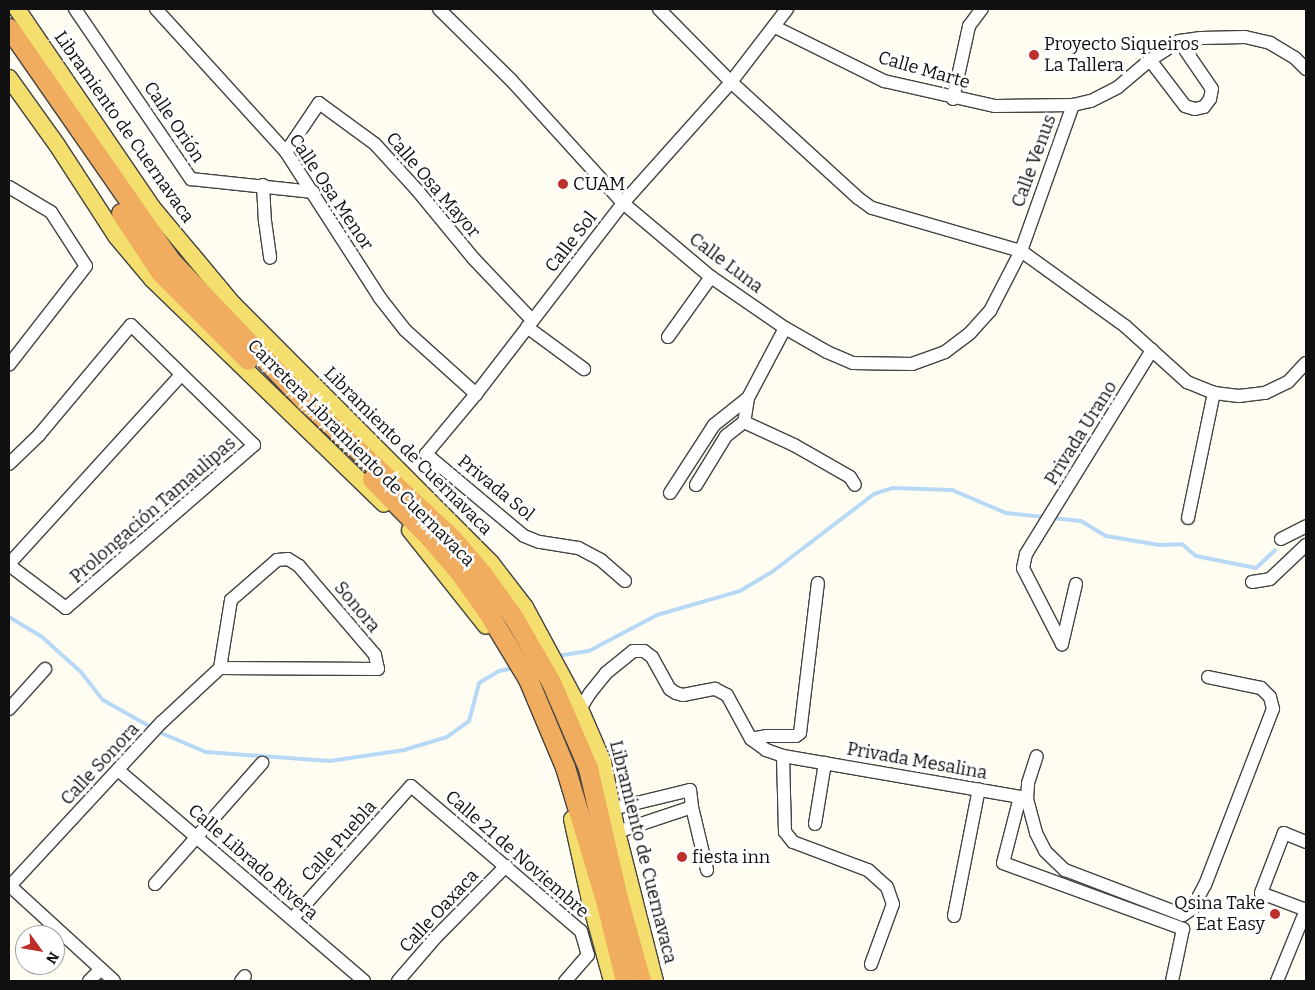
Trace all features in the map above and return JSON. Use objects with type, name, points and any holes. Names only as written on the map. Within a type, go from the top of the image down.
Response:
[{"type":"highway","name":"Carretera Libramiento de Cuernavaca","points":[[9,28],[171,261],[304,400],[451,537],[482,573],[514,618],[527,653],[524,680],[565,767],[605,900],[625,981]]},
{"type":"highway","name":"Carretera Libramiento de Cuernavaca","points":[[9,49],[160,272],[429,536],[527,653],[558,680],[588,768],[618,898],[641,981]]},
{"type":"main road","name":"Libramiento de Cuernavaca","points":[[18,9],[152,207],[192,256],[233,304],[491,563],[526,607],[527,653]]},
{"type":"main road","points":[[9,78],[57,145],[116,236],[152,279],[422,543],[482,620],[527,653]]},
{"type":"main road","points":[[524,680],[557,770],[576,833],[590,900],[612,981]]},
{"type":"main road","name":"Libramiento de Cuernavaca","points":[[558,680],[580,709],[603,762],[612,809],[655,981]]},
{"type":"street","name":"Calle Orión","points":[[75,9],[191,179],[263,185],[313,192]]},
{"type":"street","name":"Calle Osa Menor","points":[[156,9],[286,152],[380,298],[405,330],[476,394]]},
{"type":"street","name":"Calle Luna","points":[[439,9],[512,80],[623,203],[711,277],[785,328],[828,352],[853,363],[912,364],[945,352],[970,333],[990,311],[1021,251]]},
{"type":"street","points":[[658,9],[731,82],[858,198],[872,208],[1021,251],[1097,304],[1187,382],[1214,393],[1239,396],[1265,393],[1288,382],[1306,363]]},
{"type":"street","name":"Calle Sol","points":[[426,454],[476,394],[623,203],[731,82],[787,9]]},
{"type":"street","points":[[953,98],[969,26],[982,9]]},
{"type":"street","name":"Calle Marte","points":[[775,27],[884,81],[995,106],[1073,105]]},
{"type":"street","name":"Calle Venus","points":[[1021,251],[1073,105],[1090,102],[1118,87],[1150,60],[1179,41],[1223,36],[1245,37],[1270,44],[1296,58],[1306,69]]},
{"type":"street","points":[[1150,60],[1185,106],[1195,109],[1204,107],[1210,99],[1212,89],[1179,41]]},
{"type":"street","name":"Calle Osa Mayor","points":[[286,152],[319,103],[375,144],[417,190],[530,324]]},
{"type":"street","points":[[263,185],[265,222],[270,258]]},
{"type":"street","points":[[9,187],[51,212],[86,266],[9,365]]},
{"type":"street","points":[[668,336],[711,277]]},
{"type":"street","points":[[530,324],[584,369]]},
{"type":"street","name":"Prolongación Tamaulipas","points":[[9,464],[40,435],[131,325],[254,445],[66,608],[9,564]]},
{"type":"street","points":[[696,485],[726,436],[744,422],[748,398],[785,328]]},
{"type":"street","name":"Privada Urano","points":[[1076,584],[1062,644],[1024,568],[1026,554],[1152,350]]},
{"type":"street","points":[[9,564],[181,374]]},
{"type":"street","points":[[1188,518],[1214,393]]},
{"type":"street","points":[[670,493],[714,425],[748,398]]},
{"type":"street","points":[[744,422],[794,445],[850,476],[855,484]]},
{"type":"street","name":"Privada Sol","points":[[426,454],[524,536],[540,542],[578,548],[601,560],[626,581]]},
{"type":"street","points":[[1281,539],[1306,526]]},
{"type":"street","points":[[1252,582],[1270,579],[1306,545]]},
{"type":"street","name":"Sonora","points":[[288,559],[299,566],[375,656],[378,669],[269,668],[220,668],[231,600],[277,560],[288,559]]},
{"type":"street","points":[[752,739],[766,736],[796,736],[800,733],[818,583]]},
{"type":"street","name":"Privada Mesalina","points":[[580,709],[606,673],[633,651],[644,651],[652,657],[670,689],[676,693],[683,695],[715,689],[727,695],[752,739],[766,750],[783,756],[1023,798]]},
{"type":"street","name":"Calle Sonora","points":[[9,886],[162,722],[220,668]]},
{"type":"street","points":[[9,709],[45,669]]},
{"type":"street","points":[[1023,798],[1045,851],[1065,870],[1183,915],[1192,909],[1204,885],[1273,709],[1270,697],[1261,688],[1208,678]]},
{"type":"street","points":[[783,756],[785,832],[793,842],[868,870],[887,887],[893,904],[871,964]]},
{"type":"street","points":[[1037,756],[1003,863],[1183,929],[1175,980]]},
{"type":"street","points":[[155,884],[262,763]]},
{"type":"street","points":[[816,824],[825,763]]},
{"type":"street","name":"Calle Librado Rivera","points":[[118,770],[364,981]]},
{"type":"street","name":"Calle 21 de Noviembre","points":[[411,786],[581,931],[588,955],[565,981]]},
{"type":"street","name":"Calle Puebla","points":[[292,918],[411,786]]},
{"type":"street","points":[[954,916],[979,789]]},
{"type":"street","points":[[612,809],[690,790],[692,807],[707,870]]},
{"type":"street","points":[[618,832],[692,807]]},
{"type":"street","points":[[1277,981],[1306,910],[1261,893],[1284,834],[1306,842]]},
{"type":"street","name":"Calle Oaxaca","points":[[398,981],[436,937],[506,866]]},
{"type":"street","points":[[9,886],[114,981]]},
{"type":"street","points":[[89,981],[101,970]]},
{"type":"waterway","points":[[557,656],[589,651],[657,615],[740,591],[772,572],[874,494],[893,488],[952,490],[1006,513],[1045,517]]},
{"type":"waterway","points":[[1052,518],[1081,521],[1106,536],[1159,545],[1182,544],[1196,556],[1256,568],[1275,550]]},
{"type":"waterway","points":[[9,617],[42,637],[81,672],[103,700],[161,733],[206,752],[330,761],[404,750],[447,737],[469,721],[479,683],[499,671],[515,668]]},
{"type":"place","name":"Proyecto Siqueiros La Tallera","points":[[1034,55]]},
{"type":"place","name":"CUAM","points":[[563,184]]},
{"type":"place","name":"fiesta inn","points":[[682,857]]},
{"type":"place","name":"Qsina Take Eat Easy","points":[[1275,914]]}]
